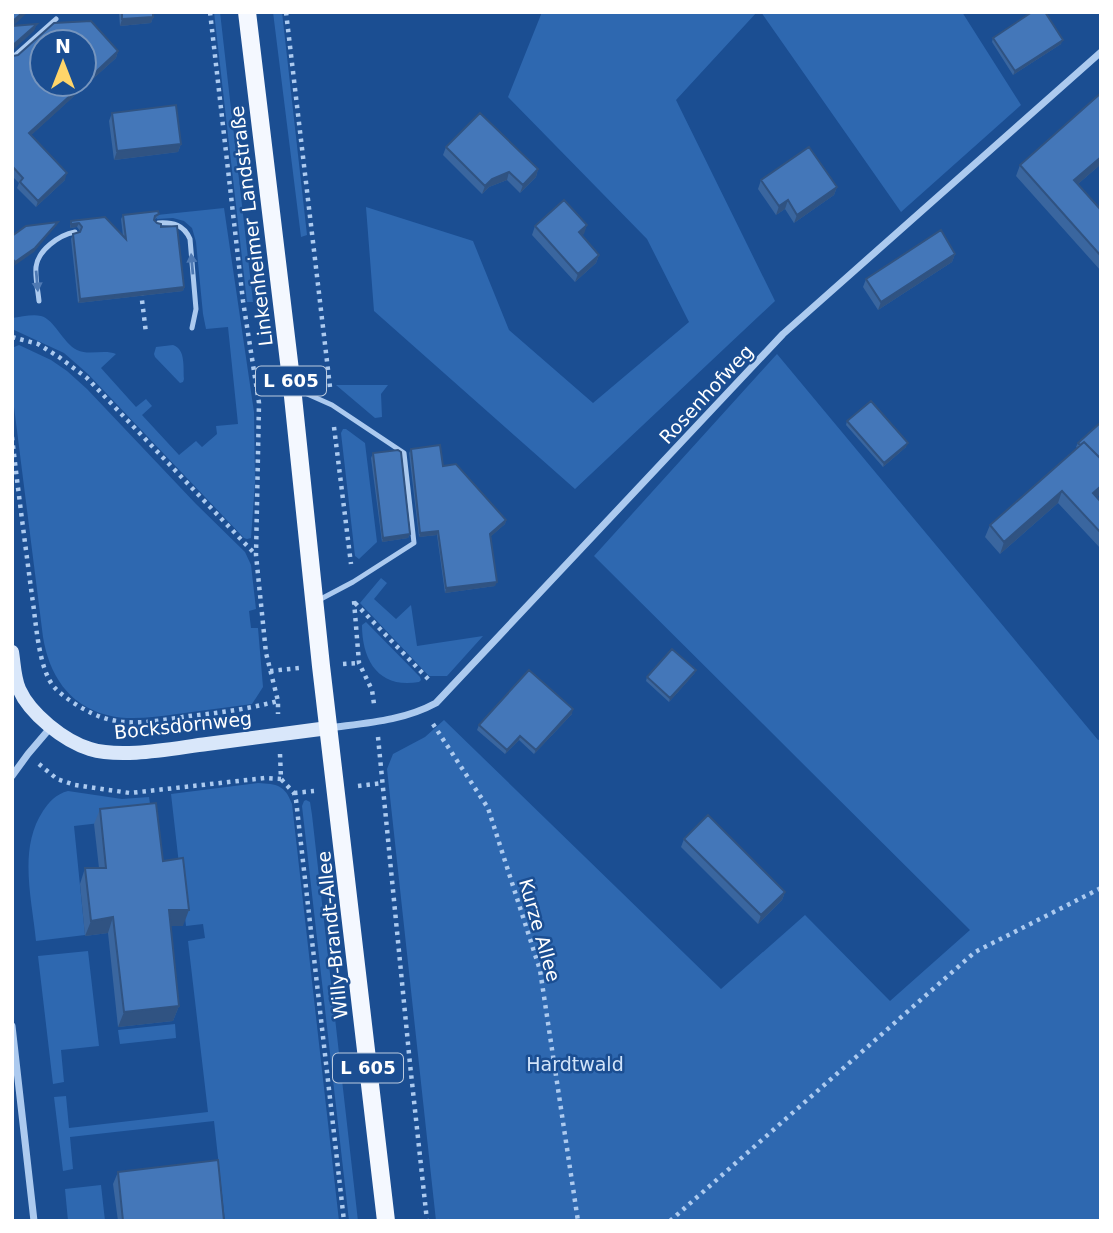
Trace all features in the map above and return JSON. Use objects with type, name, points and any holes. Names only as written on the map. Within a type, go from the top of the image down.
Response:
[{"type":"main road","name":"Linkenheimer Landstraße","points":[[247,12],[292,387],[328,728]]},
{"type":"main road","name":"Bocksdornweg","points":[[12,652],[19,688],[31,709],[51,727],[90,749],[145,752],[328,728]]},
{"type":"main road","name":"Willy-Brandt-Allee","points":[[328,728],[346,863],[386,1221]]},
{"type":"street","name":"Rosenhofweg","points":[[328,728],[408,716],[436,703],[783,334],[1101,52]]},
{"type":"street","points":[[12,776],[51,727]]},
{"type":"street","points":[[12,1026],[34,1221]]},
{"type":"lane","points":[[12,58],[56,19]]},
{"type":"lane","points":[[158,223],[176,224],[187,232],[190,239],[196,309],[192,328]]},
{"type":"lane","points":[[39,301],[36,267],[40,255],[59,237],[75,232]]},
{"type":"lane","points":[[292,387],[332,405],[404,453],[414,543],[314,603]]},
{"type":"path","points":[[210,12],[243,301],[259,403],[256,555],[266,653],[278,701],[281,779],[294,793],[296,800],[344,1221]]},
{"type":"path","points":[[286,12],[353,582],[359,663],[372,690],[376,722],[427,1221]]},
{"type":"path","points":[[141,291],[146,333]]},
{"type":"path","points":[[12,337],[38,344],[60,357],[87,379],[256,555]]},
{"type":"path","points":[[12,438],[41,657],[55,688],[78,705],[104,718],[137,722],[251,709],[278,701]]},
{"type":"path","points":[[354,602],[444,696]]},
{"type":"path","name":"Kurze Allee","points":[[423,710],[488,808],[540,970],[578,1221]]},
{"type":"path","points":[[28,754],[57,779],[114,792],[149,792],[265,778],[281,779]]},
{"type":"path","points":[[670,1221],[975,951],[1101,888]]},
{"type":"green space","points":[[214,12],[220,12],[253,302],[247,302]]},
{"type":"green space","points":[[273,12],[282,12],[307,235],[301,237]]},
{"type":"green space","points":[[542,12],[757,12],[676,100],[775,301],[575,489],[374,311],[366,207],[473,241],[509,330],[593,403],[689,322],[647,239],[508,97]]},
{"type":"green space","points":[[761,12],[962,12],[1021,105],[901,212]]},
{"type":"green space","points":[[224,208],[254,412],[255,482],[251,538],[247,539],[88,374],[64,353],[12,329],[12,318],[41,316],[77,350],[116,354],[101,368],[136,407],[146,399],[152,406],[142,415],[179,455],[196,441],[202,447],[217,434],[216,426],[238,424],[228,327],[206,329],[192,228],[184,221],[173,218],[157,219],[157,215]]},
{"type":"green space","points":[[19,345],[51,360],[87,389],[245,552],[251,565],[256,609],[249,611],[251,628],[258,628],[263,687],[252,704],[124,718],[107,715],[81,704],[63,686],[50,663],[43,637],[12,391],[12,348]]},
{"type":"green space","points":[[173,345],[180,350],[183,359],[184,379],[180,383],[154,354],[156,347]]},
{"type":"green space","name":"Hardtwald","points":[[777,354],[1098,740],[1101,739],[1101,1221],[436,1221],[387,769],[393,754],[425,737],[444,720],[721,989],[805,915],[890,1001],[970,930],[594,556]]},
{"type":"green space","points":[[336,385],[388,385],[381,394],[382,417],[375,418]]},
{"type":"green space","points":[[343,429],[365,443],[377,542],[359,559],[355,556],[341,433]]},
{"type":"green space","points":[[381,578],[387,583],[374,599],[396,619],[411,605],[417,646],[483,636],[447,676],[429,676],[360,603]]},
{"type":"green space","points":[[366,622],[420,677],[419,682],[393,681],[376,670],[365,650],[362,625]]},
{"type":"green space","points":[[258,783],[283,789],[292,804],[339,1221],[225,1221],[214,1121],[70,1137],[73,1169],[63,1171],[54,1097],[66,1096],[69,1128],[208,1112],[188,941],[205,938],[203,924],[186,926],[171,794]]},
{"type":"green space","points":[[68,791],[122,799],[149,797],[152,817],[74,826],[85,935],[36,941],[29,874],[31,841],[35,826],[45,808],[56,796]]},
{"type":"green space","points":[[306,800],[310,802],[312,815],[358,1221],[349,1221],[302,806]]},
{"type":"green space","points":[[88,951],[99,1046],[61,1050],[64,1082],[53,1084],[38,956]]},
{"type":"green space","points":[[175,1024],[176,1038],[120,1044],[118,1030]]},
{"type":"green space","points":[[101,1185],[105,1221],[68,1221],[65,1189]]},
{"type":"building","points":[[12,12],[23,12],[12,22]]},
{"type":"building","points":[[122,12],[153,12],[153,17],[122,19]]},
{"type":"building","points":[[1032,12],[1045,12],[1063,40],[1015,71],[993,38]]},
{"type":"building","points":[[91,21],[97,28],[48,28],[54,23]]},
{"type":"building","points":[[37,24],[28,28],[28,32],[12,46],[12,26]]},
{"type":"building","points":[[98,29],[118,51],[98,70]]},
{"type":"building","points":[[28,46],[28,98],[68,98],[29,133],[67,173],[38,201],[20,182],[23,178],[12,166],[12,55],[18,55]]},
{"type":"building","points":[[1101,93],[1101,157],[1074,180],[1101,210],[1101,256],[1020,165]]},
{"type":"building","points":[[176,105],[181,144],[117,151],[112,113]]},
{"type":"building","points":[[480,113],[538,169],[523,185],[509,172],[492,179],[485,186],[446,147]]},
{"type":"building","points":[[809,147],[837,187],[797,215],[788,200],[779,206],[761,180]]},
{"type":"building","points":[[564,200],[587,225],[579,232],[599,255],[578,274],[535,226]]},
{"type":"building","points":[[158,211],[159,214],[154,220],[161,224],[161,227],[177,226],[184,287],[80,299],[73,234],[80,232],[82,227],[79,223],[71,224],[71,221],[105,217],[126,239],[123,215]]},
{"type":"building","points":[[58,222],[35,248],[15,262],[12,258],[12,236],[26,226]]},
{"type":"building","points":[[941,230],[955,254],[881,302],[866,279]]},
{"type":"building","points":[[871,401],[908,443],[884,463],[847,421]]},
{"type":"building","points":[[1099,424],[1101,459],[1084,442],[1080,445],[1078,443]]},
{"type":"building","points":[[1084,442],[1101,459],[1101,486],[1093,493],[1101,502],[1101,533],[1062,491],[1004,542],[990,525]]},
{"type":"building","points":[[440,445],[443,466],[456,464],[506,520],[490,534],[497,582],[446,588],[438,531],[420,533],[411,449]]},
{"type":"building","points":[[398,450],[401,452],[410,534],[383,538],[373,453]]},
{"type":"building","points":[[672,649],[696,670],[670,698],[647,677]]},
{"type":"building","points":[[529,670],[573,709],[536,750],[520,736],[507,750],[479,725]]},
{"type":"building","points":[[156,803],[163,861],[183,858],[189,910],[169,910],[179,1006],[124,1012],[113,917],[91,921],[85,868],[106,868],[100,809]]},
{"type":"building","points":[[708,815],[785,892],[761,915],[684,839]]},
{"type":"building","points":[[218,1160],[224,1221],[123,1221],[118,1172]]}]
